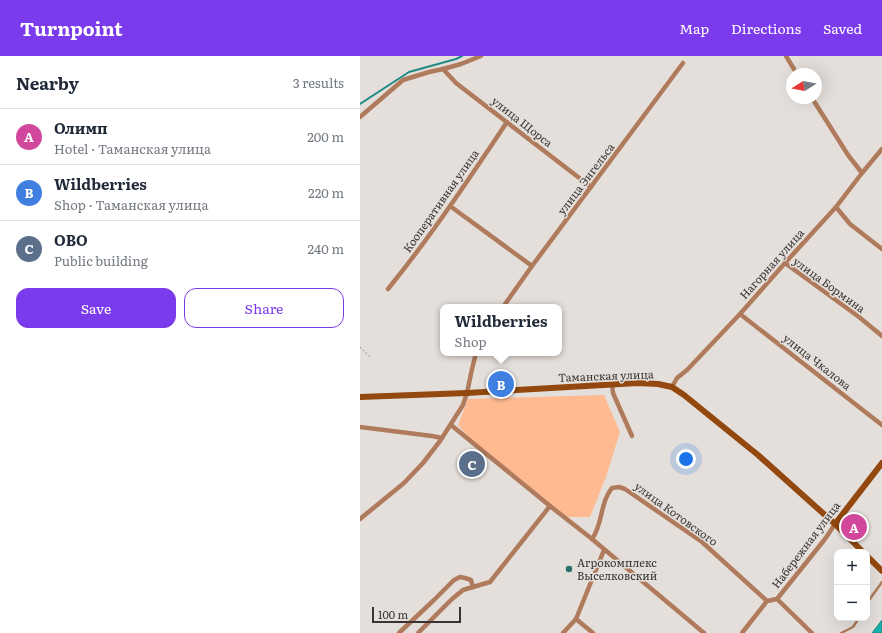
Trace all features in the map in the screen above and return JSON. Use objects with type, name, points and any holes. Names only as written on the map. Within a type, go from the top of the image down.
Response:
[{"type":"street","points":[[360,117],[403,80],[461,64],[481,56]]},
{"type":"street","points":[[786,56],[793,68]]},
{"type":"street","name":"улица Энгельса","points":[[505,304],[684,63]]},
{"type":"street","name":"улица Щорса","points":[[443,69],[456,83],[591,187]]},
{"type":"street","points":[[816,104],[848,155],[862,173]]},
{"type":"street","name":"Кооперативная улица","points":[[388,289],[409,263],[450,206],[507,122]]},
{"type":"street","name":"Нагорная улица","points":[[672,386],[677,378],[687,370],[740,314],[784,263],[836,208],[882,149]]},
{"type":"street","points":[[450,206],[532,266]]},
{"type":"street","points":[[836,208],[850,224],[882,249]]},
{"type":"street","name":"улица Бормина","points":[[784,263],[859,317],[882,336]]},
{"type":"street","name":"улица Чкалова","points":[[740,314],[882,425]]},
{"type":"street","points":[[360,519],[404,483],[423,463],[442,438],[463,405],[475,356]]},
{"type":"street","points":[[612,384],[613,393],[632,436]]},
{"type":"street","name":"Таманская улица","points":[[360,397],[467,393],[612,384],[658,384],[672,386]]},
{"type":"street","points":[[672,386],[758,455],[835,524],[860,549]]},
{"type":"street","points":[[451,425],[592,539],[704,633]]},
{"type":"street","points":[[360,427],[442,438]]},
{"type":"street","name":"Набережная улица","points":[[742,633],[767,601],[777,599],[825,539],[882,463]]},
{"type":"street","name":"улица Котовского","points":[[592,539],[596,532],[607,494],[612,488],[619,487],[625,489],[702,542],[767,601]]},
{"type":"street","points":[[418,633],[463,590],[490,582],[550,506]]},
{"type":"street","points":[[564,633],[576,619],[604,550]]},
{"type":"street","points":[[870,559],[882,571]]},
{"type":"street","points":[[399,633],[454,580],[465,578],[471,580],[473,587]]},
{"type":"street","points":[[777,599],[812,633]]},
{"type":"street","points":[[576,619],[593,633]]},
{"type":"lane","points":[[870,599],[882,582]]},
{"type":"lane","points":[[841,633],[853,627],[856,621]]},
{"type":"path","points":[[360,347],[371,358]]},
{"type":"shaded area","points":[[604,395],[620,432],[606,477],[590,517],[567,517],[470,439],[458,425],[468,399]]},
{"type":"water","points":[[882,620],[882,633],[872,633]]},
{"type":"waterway","points":[[360,104],[409,72],[462,56]]},
{"type":"place","name":"Wildberries","points":[[501,384]]},
{"type":"place","name":"ОВО","points":[[472,464]]},
{"type":"place","name":"Олимп","points":[[854,527]]},
{"type":"place","name":"Агрокомплекс Выселковский","points":[[569,569]]}]
